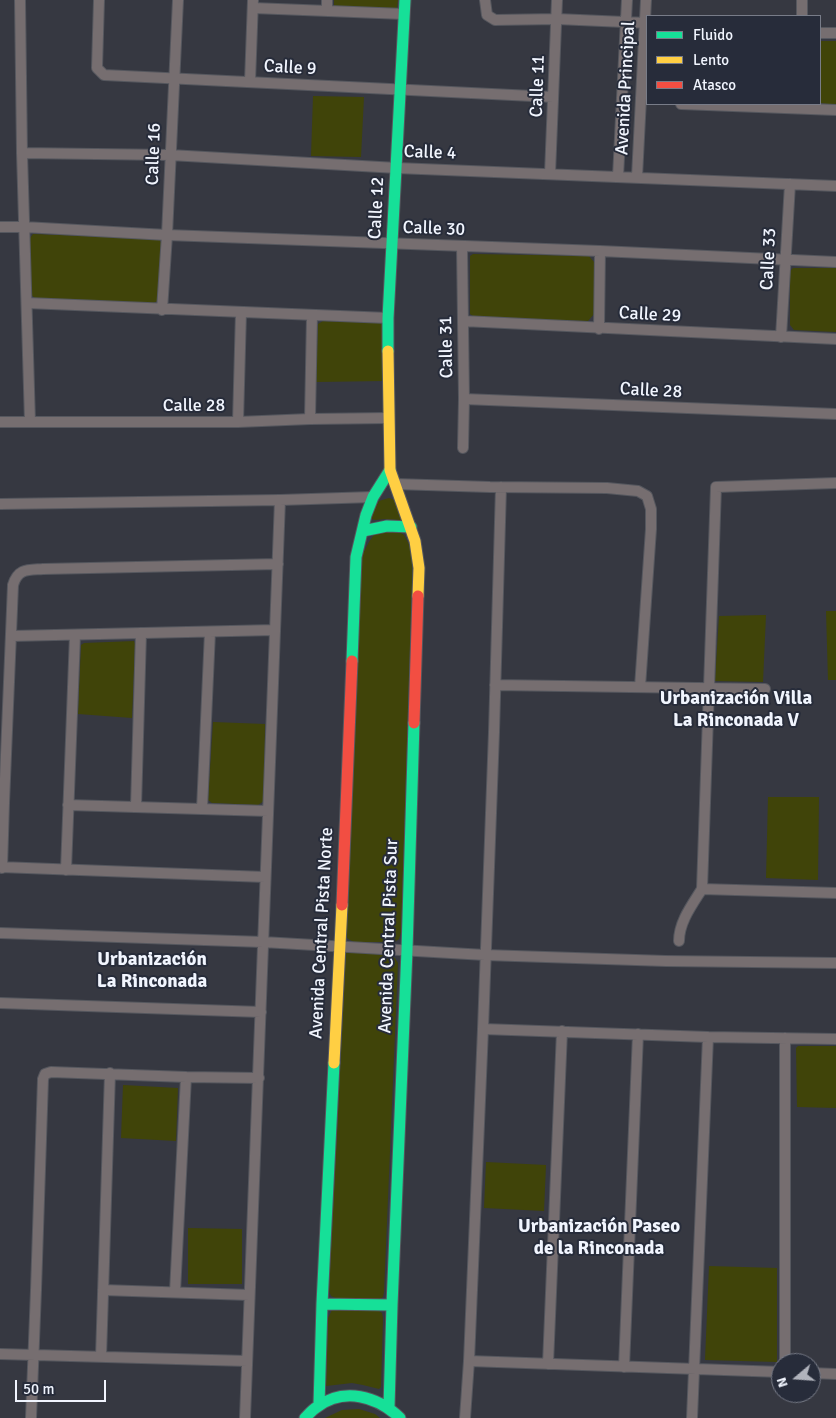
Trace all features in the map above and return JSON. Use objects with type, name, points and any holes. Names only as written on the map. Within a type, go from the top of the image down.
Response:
[{"type":"street","points":[[20,0],[22,153],[30,422]]},
{"type":"street","name":"Calle 9","points":[[99,0],[97,68],[104,75],[554,96]]},
{"type":"street","name":"Calle 16","points":[[162,310],[178,0]]},
{"type":"street","points":[[327,0],[327,11]]},
{"type":"street","name":"Calle 12","points":[[390,470],[388,318],[405,0]]},
{"type":"street","points":[[485,0],[487,15],[495,20],[557,19],[646,23]]},
{"type":"street","name":"Calle 11","points":[[550,174],[558,0]]},
{"type":"street","name":"Avenida Principal","points":[[618,177],[627,0]]},
{"type":"street","name":"Avenida Principal","points":[[637,178],[644,102],[646,0]]},
{"type":"street","points":[[802,0],[802,15]]},
{"type":"street","points":[[250,82],[253,4],[327,11],[404,14]]},
{"type":"street","points":[[821,33],[836,34]]},
{"type":"street","points":[[707,105],[836,110]]},
{"type":"street","name":"Calle 4","points":[[22,153],[170,155],[397,168],[836,186]]},
{"type":"street","name":"Calle 33","points":[[781,337],[790,184]]},
{"type":"street","name":"Calle 30","points":[[0,227],[836,262]]},
{"type":"street","name":"Calle 31","points":[[462,246],[463,448]]},
{"type":"street","points":[[599,329],[600,251]]},
{"type":"street","points":[[27,303],[388,318]]},
{"type":"street","points":[[238,422],[240,312]]},
{"type":"street","points":[[310,418],[312,315]]},
{"type":"street","name":"Calle 29","points":[[463,322],[836,339]]},
{"type":"street","name":"Calle 28","points":[[464,399],[836,414]]},
{"type":"street","name":"Calle 28","points":[[0,422],[238,422],[310,418],[389,418]]},
{"type":"street","name":"Avenida Central Pista Sur","points":[[389,1407],[407,950],[419,568],[411,527],[390,470]]},
{"type":"street","name":"Avenida Central Pista Norte","points":[[319,1405],[356,557],[372,497],[390,470]]},
{"type":"street","points":[[679,941],[679,931],[702,889],[716,487],[836,483]]},
{"type":"street","points":[[395,484],[607,488],[638,491],[647,496],[651,509],[651,529],[640,687]]},
{"type":"street","points":[[465,1418],[483,1029],[500,487]]},
{"type":"street","points":[[0,504],[372,497]]},
{"type":"street","points":[[245,1418],[280,500]]},
{"type":"street","points":[[363,530],[376,526],[395,525],[411,527]]},
{"type":"street","points":[[265,877],[1,867],[2,803],[13,585],[18,574],[24,571],[43,569],[278,564]]},
{"type":"street","points":[[11,636],[275,630]]},
{"type":"street","points":[[202,809],[210,632]]},
{"type":"street","points":[[136,807],[141,633]]},
{"type":"street","points":[[66,870],[75,635]]},
{"type":"street","points":[[495,686],[764,688]]},
{"type":"street","points":[[68,805],[268,811]]},
{"type":"street","points":[[702,889],[836,892]]},
{"type":"street","points":[[0,933],[263,942],[485,955],[836,963]]},
{"type":"street","points":[[0,1003],[260,1012]]},
{"type":"street","points":[[483,1029],[708,1037],[836,1039]]},
{"type":"street","points":[[548,1364],[562,1031]]},
{"type":"street","points":[[624,1366],[638,1034]]},
{"type":"street","points":[[692,1418],[708,1037]]},
{"type":"street","points":[[784,1038],[785,1353]]},
{"type":"street","points":[[31,1418],[43,1079],[45,1074],[50,1072],[110,1073],[259,1078]]},
{"type":"street","points":[[101,1357],[110,1073]]},
{"type":"street","points":[[175,1292],[186,1077]]},
{"type":"street","points":[[103,1290],[249,1295]]},
{"type":"street","points":[[322,1304],[392,1305]]},
{"type":"street","points":[[0,1354],[247,1362]]},
{"type":"street","points":[[469,1362],[771,1372]]},
{"type":"street","points":[[821,1373],[836,1374]]},
{"type":"street","points":[[305,1418],[319,1405],[336,1397],[354,1395],[373,1398],[389,1407],[400,1418]]},
{"type":"green space","points":[[334,0],[398,0],[397,8],[392,10],[337,7],[334,6]]},
{"type":"green space","points":[[821,41],[836,41],[836,105],[821,103]]},
{"type":"green space","points":[[313,96],[364,97],[361,157],[311,156]]},
{"type":"green space","points":[[33,234],[159,239],[162,244],[159,300],[152,304],[35,298],[30,294],[30,238]]},
{"type":"green space","points":[[473,254],[589,256],[594,262],[594,314],[588,321],[476,318],[470,314],[470,256]]},
{"type":"green space","points":[[793,268],[836,268],[836,332],[794,330],[790,325],[790,271]]},
{"type":"green space","points":[[323,321],[381,323],[385,330],[383,381],[316,382],[318,324]]},
{"type":"green space","points":[[389,498],[397,501],[402,520],[371,519],[372,513],[379,501]]},
{"type":"green space","points":[[395,529],[404,535],[413,552],[401,932],[399,939],[395,942],[354,942],[348,939],[345,934],[360,559],[375,533]]},
{"type":"green space","points":[[826,611],[836,611],[836,680],[828,680]]},
{"type":"green space","points":[[766,615],[763,682],[715,681],[719,616]]},
{"type":"green space","points":[[134,641],[132,718],[78,714],[81,645],[84,643]]},
{"type":"green space","points":[[213,722],[265,724],[264,801],[258,805],[212,803],[208,800]]},
{"type":"green space","points":[[768,797],[819,797],[818,880],[766,878]]},
{"type":"green space","points":[[350,951],[391,956],[398,963],[384,1292],[383,1297],[378,1300],[336,1298],[331,1296],[329,1291],[346,953]]},
{"type":"green space","points":[[798,1046],[836,1046],[836,1108],[797,1107],[796,1048]]},
{"type":"green space","points":[[123,1085],[178,1088],[176,1141],[121,1138]]},
{"type":"green space","points":[[486,1162],[546,1165],[544,1211],[484,1208]]},
{"type":"green space","points":[[188,1228],[242,1229],[242,1284],[188,1284]]},
{"type":"green space","points":[[709,1266],[777,1268],[777,1353],[771,1353],[771,1362],[705,1360]]},
{"type":"green space","points":[[332,1310],[379,1311],[382,1313],[381,1387],[379,1389],[352,1383],[326,1386],[328,1318]]},
{"type":"green space","points":[[359,1409],[375,1414],[380,1418],[325,1418],[342,1410]]},
{"type":"traffic: fast","points":[[388,351],[388,318],[405,0]]},
{"type":"traffic: fast","points":[[352,661],[356,557],[366,515],[373,497],[390,470]]},
{"type":"traffic: fast","points":[[363,531],[387,526],[411,527]]},
{"type":"traffic: fast","points":[[389,1407],[414,723]]},
{"type":"traffic: fast","points":[[319,1405],[334,1063]]},
{"type":"traffic: fast","points":[[322,1304],[392,1305]]},
{"type":"traffic: fast","points":[[305,1418],[314,1409],[327,1401],[349,1396],[360,1397],[381,1404],[400,1418]]},
{"type":"traffic: slow","points":[[388,351],[390,470],[415,541],[419,568],[418,596]]},
{"type":"traffic: slow","points":[[334,1063],[342,905]]},
{"type":"traffic: jam","points":[[414,723],[418,596]]},
{"type":"traffic: jam","points":[[342,905],[352,661]]},
{"type":"district","name":"Urbanización Villa La Rinconada V","points":[[736,710]]},
{"type":"district","name":"Urbanización La Rinconada","points":[[152,971]]},
{"type":"district","name":"Urbanización Paseo de la Rinconada","points":[[599,1238]]}]
